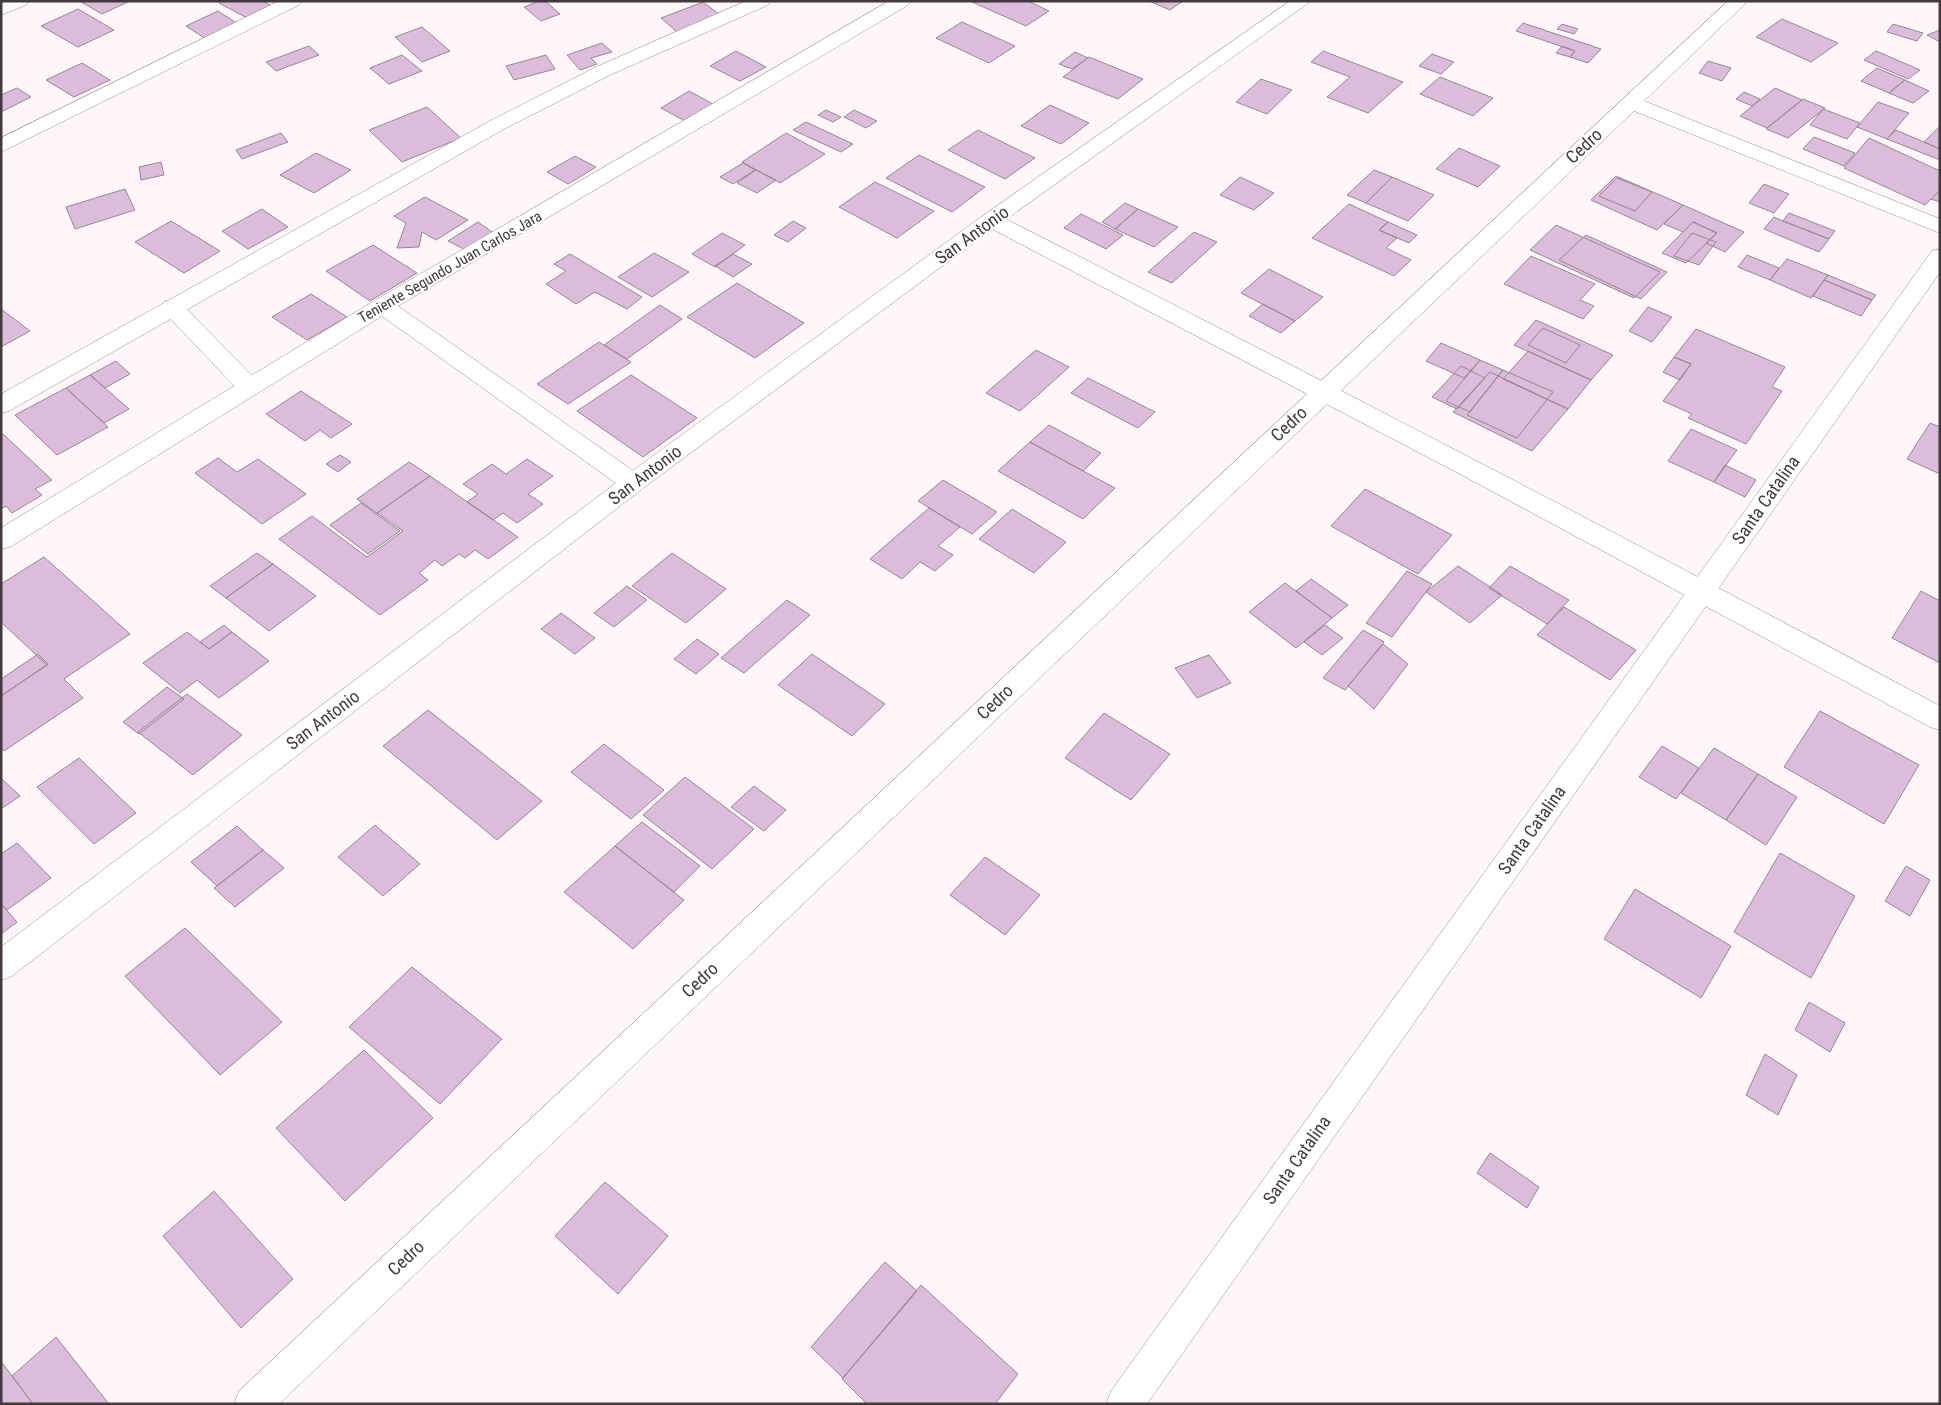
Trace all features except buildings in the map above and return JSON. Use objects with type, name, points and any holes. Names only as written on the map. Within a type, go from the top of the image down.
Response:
[{"type":"street","points":[[1,10],[20,1]]},
{"type":"street","points":[[1,146],[293,1]]},
{"type":"street","points":[[1,405],[172,307],[515,116],[602,71],[762,1]]},
{"type":"street","name":"Teniente Segundo Juan Carlos Jara","points":[[1,540],[382,306],[902,1]]},
{"type":"street","name":"San Antonio","points":[[1,966],[633,483],[991,220],[1302,1]]},
{"type":"street","name":"Cedro","points":[[252,1404],[1739,1]]},
{"type":"street","points":[[1630,102],[1940,227]]},
{"type":"street","points":[[991,220],[1325,391],[1702,590],[1940,719]]},
{"type":"street","name":"Santa Catalina","points":[[1124,1404],[1940,256]]},
{"type":"street","points":[[382,306],[633,483]]},
{"type":"street","points":[[172,307],[249,387]]}]
